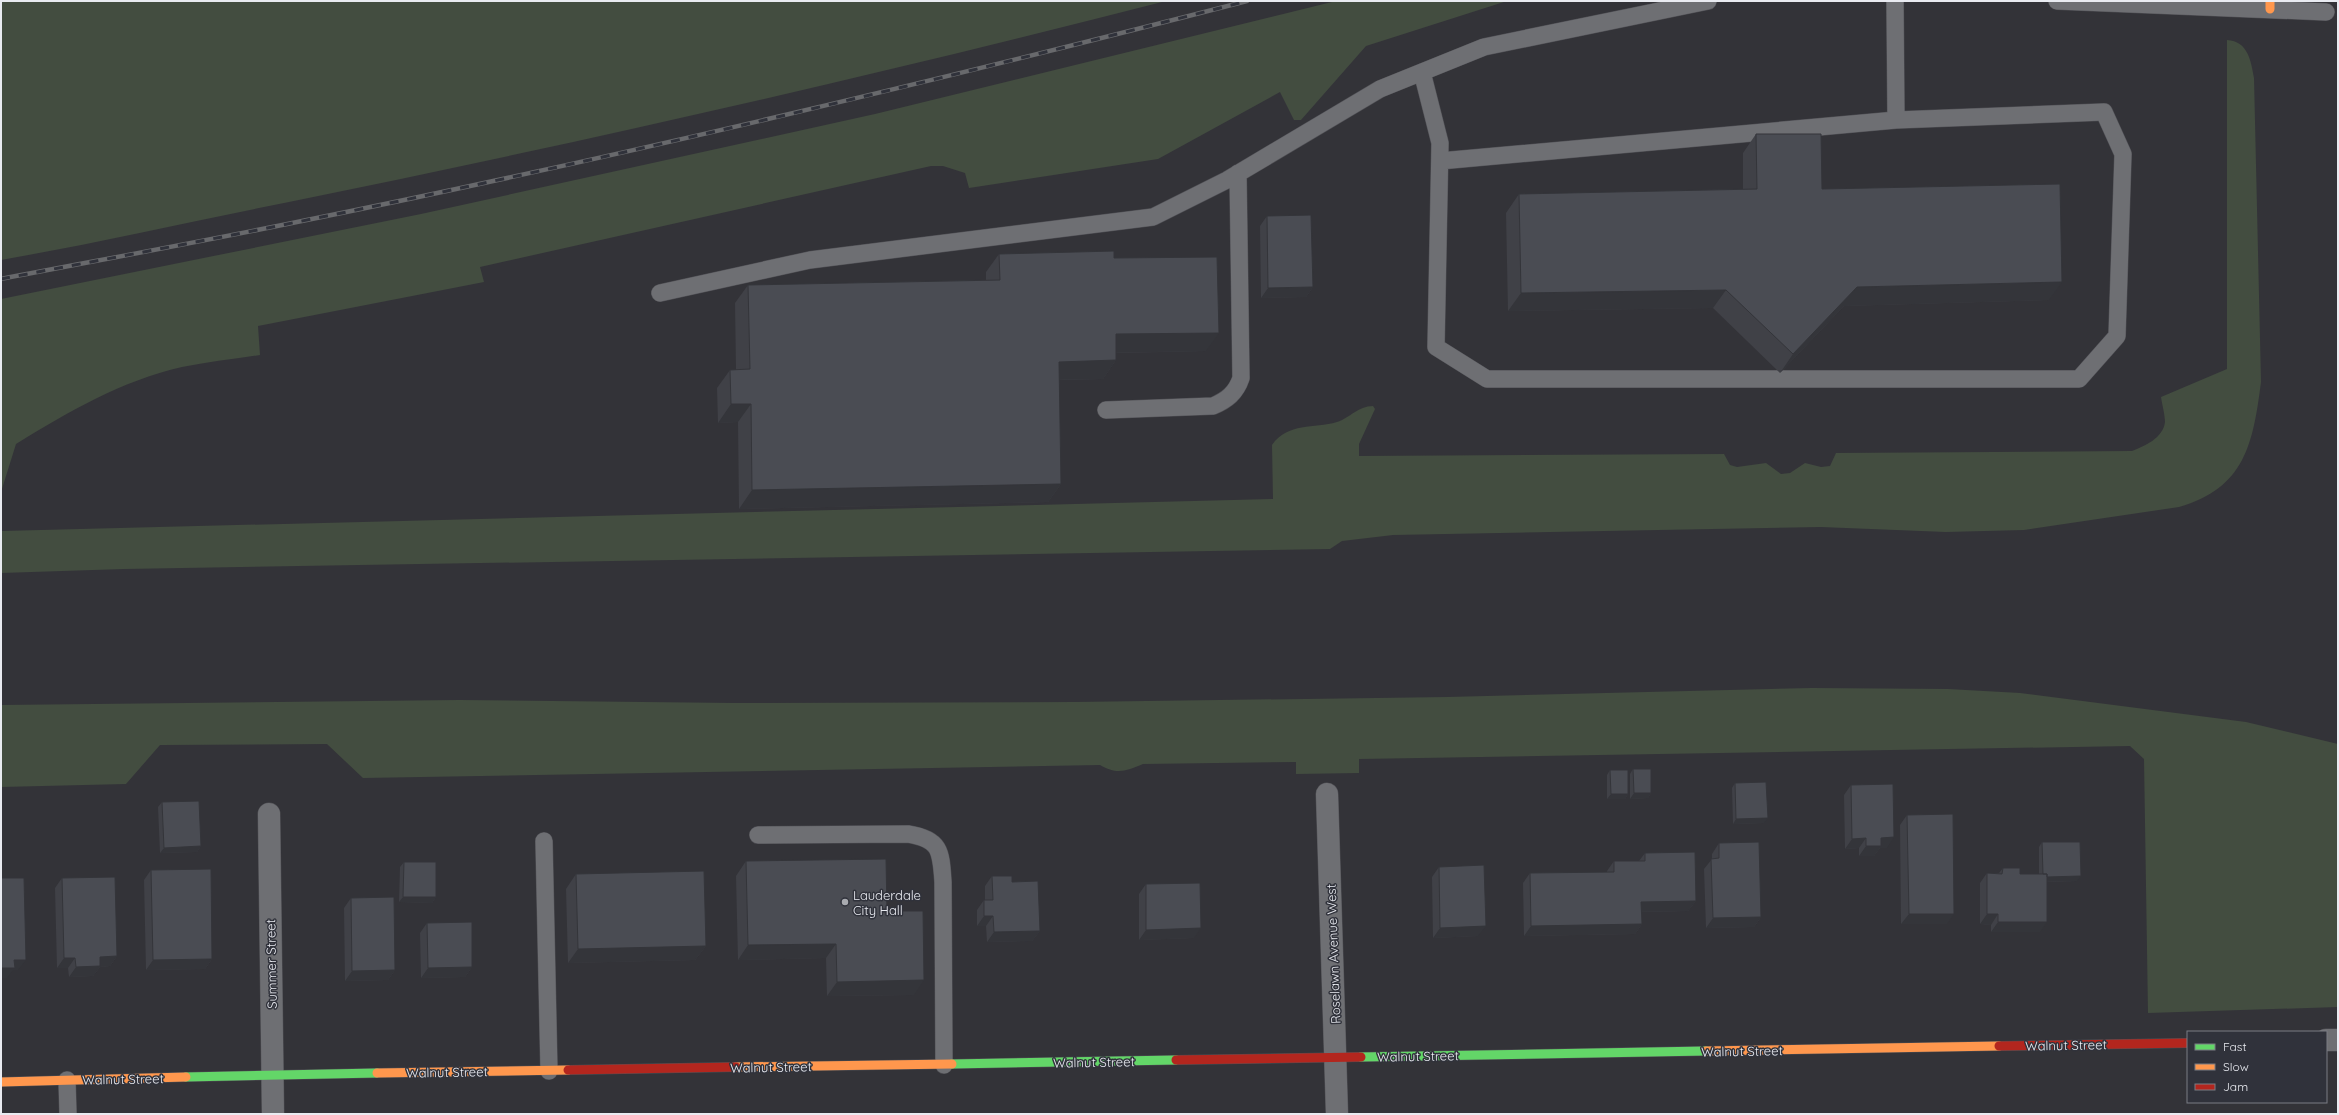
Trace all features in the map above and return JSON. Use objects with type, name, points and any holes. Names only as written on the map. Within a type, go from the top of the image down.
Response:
[{"type":"street","name":"Roselawn Avenue West","points":[[1327,794],[1337,1114]]},
{"type":"street","name":"Summer Street","points":[[268,814],[273,1114]]},
{"type":"street","points":[[2327,1040],[2338,1040]]},
{"type":"street","name":"Walnut Street","points":[[1,1082],[272,1075],[944,1065],[2187,1043]]},
{"type":"lane","points":[[660,293],[810,260],[1153,217],[1238,173],[1380,89],[1484,47],[1708,1]]},
{"type":"lane","points":[[1895,1],[1896,120]]},
{"type":"lane","points":[[2057,1],[2270,5],[2326,12]]},
{"type":"lane","points":[[1422,72],[1440,143],[1436,348],[1487,379],[2079,379],[2117,336],[2123,154],[2104,112],[1896,120],[1440,161]]},
{"type":"lane","points":[[1106,410],[1213,406],[1226,400],[1238,386],[1241,378],[1238,173]]},
{"type":"lane","points":[[758,835],[908,834],[926,836],[937,847],[942,863],[943,882],[944,1065]]},
{"type":"lane","points":[[544,840],[549,1071]]},
{"type":"lane","points":[[67,1080],[68,1114]]},
{"type":"green space","points":[[1,1],[1166,1],[948,56],[619,132],[399,179],[1,260]]},
{"type":"green space","points":[[1336,1],[1507,1],[1366,46],[1301,120],[1294,120],[1280,92],[1158,159],[969,188],[965,173],[943,166],[931,166],[480,267],[484,282],[258,326],[260,355],[182,367],[138,380],[75,409],[16,444],[1,492],[1,299],[421,214],[875,114]]},
{"type":"green space","points":[[2227,40],[2234,41],[2244,48],[2250,59],[2254,78],[2261,382],[2254,425],[2249,444],[2242,461],[2232,475],[2219,488],[2201,499],[2179,507],[2024,530],[1946,532],[1821,527],[1393,535],[1342,541],[1330,549],[124,569],[1,573],[1,526],[2,531],[1273,499],[1272,445],[1278,438],[1294,429],[1337,422],[1358,410],[1373,406],[1375,409],[1359,444],[1359,456],[1724,454],[1730,465],[1737,467],[1766,463],[1781,474],[1790,473],[1805,463],[1821,467],[1830,466],[1836,453],[2132,451],[2153,441],[2164,428],[2165,419],[2161,397],[2227,369]]},
{"type":"green space","points":[[1812,688],[1948,689],[2020,693],[2246,722],[2338,744],[2338,1007],[2148,1013],[2144,759],[2130,746],[1359,759],[1359,773],[1296,774],[1296,762],[1143,764],[1132,769],[1122,771],[1112,770],[1100,765],[363,778],[327,744],[160,745],[126,784],[1,787],[1,705],[459,700],[734,703],[1075,702],[1447,697]]},
{"type":"building","points":[[1756,134],[1821,134],[1822,189],[2060,184],[2062,282],[1857,287],[1793,354],[1726,290],[1521,293],[1519,194],[1757,189]]},
{"type":"building","points":[[1311,215],[1313,287],[1268,288],[1267,216]]},
{"type":"building","points":[[1114,251],[1114,258],[1217,257],[1219,333],[1116,334],[1116,360],[1059,362],[1061,484],[752,490],[751,404],[731,404],[730,370],[750,369],[748,285],[1000,280],[999,254]]},
{"type":"building","points":[[1633,769],[1651,769],[1651,793],[1634,793]]},
{"type":"building","points":[[1610,770],[1628,770],[1628,794],[1611,794]]},
{"type":"building","points":[[1766,782],[1768,818],[1736,819],[1735,783]]},
{"type":"building","points":[[1893,784],[1894,837],[1881,838],[1881,846],[1866,846],[1866,838],[1852,839],[1851,785]]},
{"type":"building","points":[[199,801],[201,846],[164,848],[162,802]]},
{"type":"building","points":[[1953,814],[1954,914],[1909,914],[1907,815]]},
{"type":"building","points":[[1759,842],[1761,917],[1713,918],[1711,859],[1719,858],[1719,843]]},
{"type":"building","points":[[2042,842],[2080,842],[2081,876],[2047,877],[2047,874],[2043,874]]},
{"type":"building","points":[[1695,852],[1696,901],[1641,902],[1642,924],[1531,926],[1530,873],[1614,872],[1614,861],[1645,861],[1645,853]]},
{"type":"building","points":[[886,859],[887,911],[923,911],[924,980],[837,982],[836,944],[748,945],[746,861]]},
{"type":"building","points":[[404,862],[436,862],[436,897],[403,897]]},
{"type":"building","points":[[1484,865],[1486,926],[1440,928],[1439,867]]},
{"type":"building","points":[[2003,868],[2020,868],[2020,874],[2047,874],[2047,922],[1998,922],[1998,914],[1987,914],[1987,873],[2002,874]]},
{"type":"building","points":[[211,869],[212,959],[153,960],[151,870]]},
{"type":"building","points":[[704,871],[706,946],[578,949],[576,874]]},
{"type":"building","points":[[992,876],[1012,876],[1012,882],[1038,881],[1040,931],[994,932],[993,916],[984,916],[984,900],[993,900]]},
{"type":"building","points":[[115,877],[117,956],[100,957],[100,966],[76,967],[75,958],[64,958],[62,878]]},
{"type":"building","points":[[1,878],[24,878],[26,960],[14,960],[15,968],[1,968]]},
{"type":"building","points":[[1200,883],[1201,928],[1146,930],[1146,884]]},
{"type":"building","points":[[394,897],[395,970],[352,971],[351,898]]},
{"type":"building","points":[[472,922],[472,967],[428,968],[427,923]]},
{"type":"building","points":[[2215,1113],[2215,1114],[2193,1114]]},
{"type":"railway","points":[[1,279],[260,229],[536,172],[892,90],[1247,1]]},
{"type":"traffic: fast","points":[[1361,1057],[1706,1051]]},
{"type":"traffic: fast","points":[[952,1064],[1176,1060]]},
{"type":"traffic: fast","points":[[186,1077],[377,1073]]},
{"type":"traffic: slow","points":[[2270,1],[2270,9]]},
{"type":"traffic: slow","points":[[1706,1051],[1999,1046]]},
{"type":"traffic: slow","points":[[736,1067],[952,1064]]},
{"type":"traffic: slow","points":[[377,1073],[568,1070]]},
{"type":"traffic: slow","points":[[1,1082],[186,1077]]},
{"type":"traffic: jam","points":[[1999,1046],[2187,1043]]},
{"type":"traffic: jam","points":[[1176,1060],[1361,1057]]},
{"type":"traffic: jam","points":[[568,1070],[736,1067]]},
{"type":"place","name":"Lauderdale City Hall","points":[[845,902]]}]
